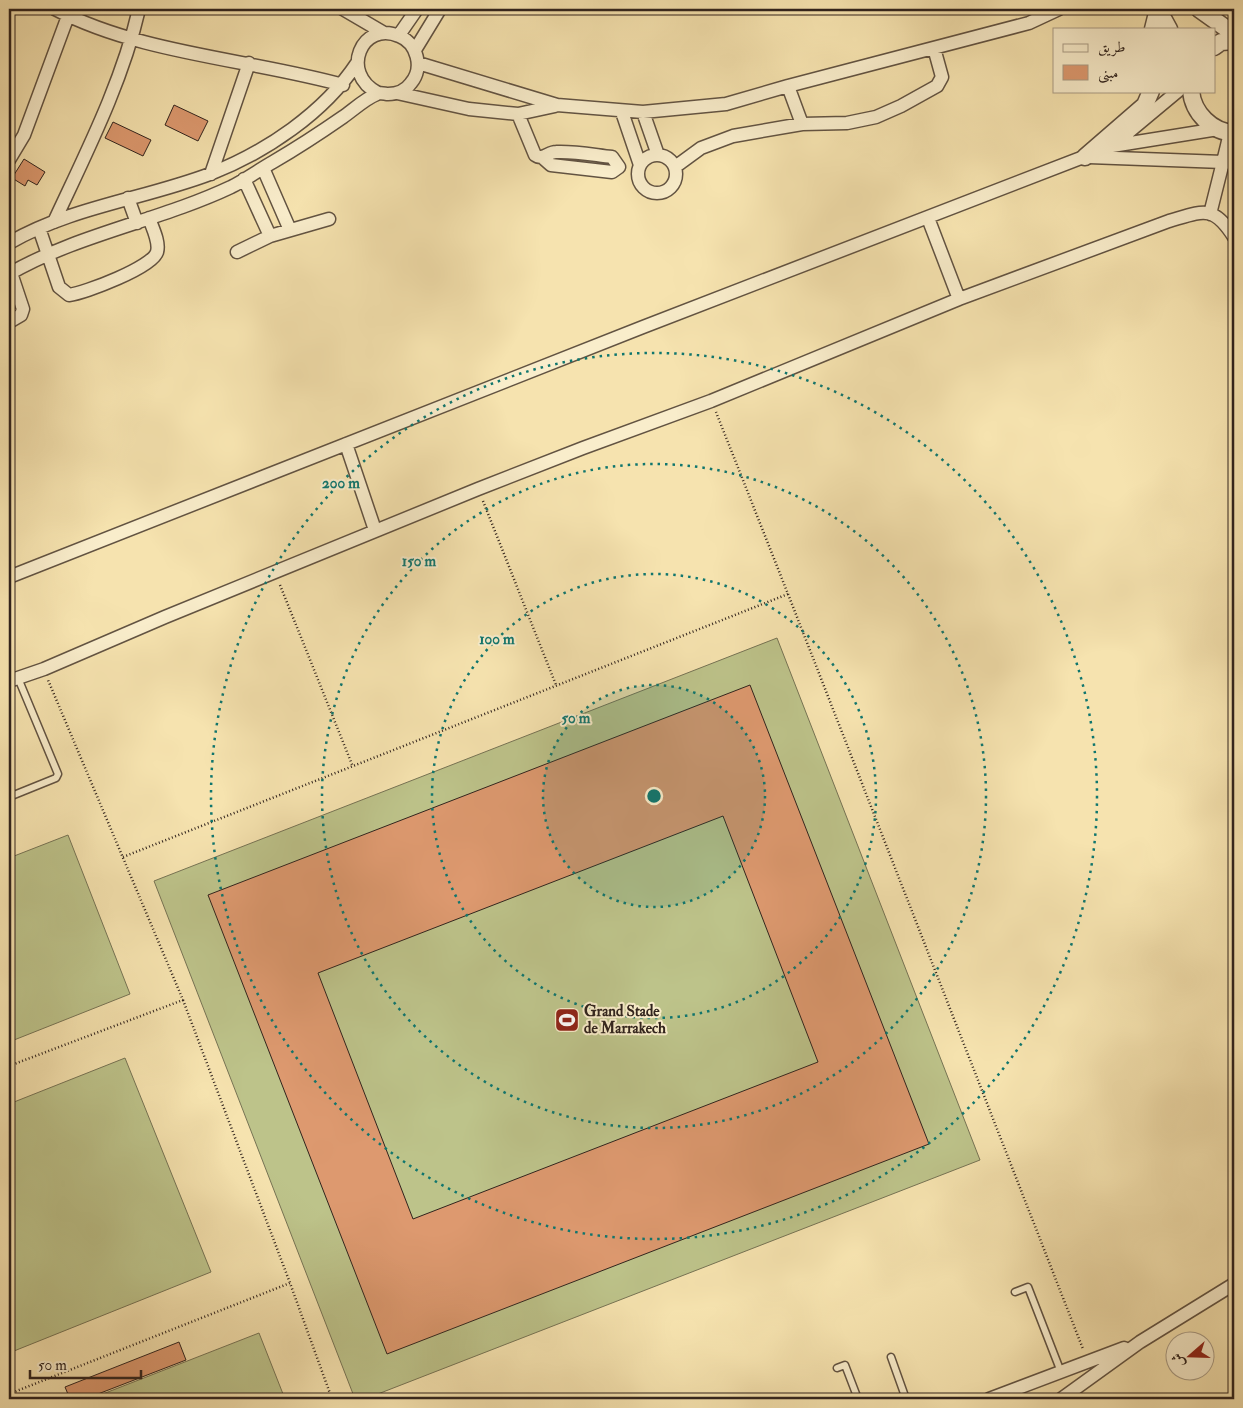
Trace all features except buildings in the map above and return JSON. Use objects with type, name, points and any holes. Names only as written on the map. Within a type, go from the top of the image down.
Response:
[{"type":"street","points":[[55,9],[68,16],[132,38],[249,64],[296,72],[343,85]]},
{"type":"street","points":[[54,222],[90,145],[132,38],[139,9]]},
{"type":"street","points":[[343,9],[384,33],[399,35],[415,50],[418,63],[412,82],[397,93]]},
{"type":"street","points":[[399,35],[416,9]]},
{"type":"street","points":[[415,50],[440,9]]},
{"type":"street","points":[[418,63],[558,105],[622,112],[643,112],[726,104],[1029,23],[1060,9]]},
{"type":"street","points":[[1153,28],[1158,9]]},
{"type":"street","points":[[1158,9],[1169,28]]},
{"type":"street","points":[[1199,9],[1234,34]]},
{"type":"street","points":[[9,160],[24,135],[68,16]]},
{"type":"street","points":[[9,243],[54,222],[210,174],[275,141],[314,112],[343,85],[357,63],[362,46],[384,33]]},
{"type":"street","points":[[1216,46],[1221,42],[1234,41]]},
{"type":"street","points":[[675,167],[701,148],[733,136],[802,124],[847,123],[876,117],[937,86],[942,77],[934,48]]},
{"type":"street","points":[[357,63],[363,82],[378,93]]},
{"type":"street","points":[[210,174],[249,64]]},
{"type":"street","points":[[788,86],[802,124]]},
{"type":"street","points":[[1085,157],[1146,105],[1151,92]]},
{"type":"street","points":[[1112,146],[1177,92]]},
{"type":"street","points":[[1191,92],[1192,100],[1202,118],[1227,132]]},
{"type":"street","points":[[9,322],[21,315],[24,309],[10,271],[48,254],[230,187],[319,134],[378,93],[397,93],[468,110],[518,114],[558,105]]},
{"type":"street","points":[[622,112],[639,168],[639,181],[646,190],[662,193],[667,191],[674,183],[675,167],[668,158],[658,155],[648,157],[639,168]]},
{"type":"street","points":[[643,112],[658,155]]},
{"type":"street","points":[[518,114],[535,155],[543,158],[555,152],[612,157],[618,167],[639,168]]},
{"type":"street","points":[[9,577],[1112,146],[1227,132]]},
{"type":"street","points":[[1210,214],[1229,163],[1227,132]]},
{"type":"street","points":[[247,155],[254,173],[270,236]]},
{"type":"street","points":[[1085,157],[1229,163]]},
{"type":"street","points":[[254,173],[290,230]]},
{"type":"street","points":[[39,228],[59,287],[65,294],[76,294],[137,269],[153,259],[157,254],[158,247],[128,198]]},
{"type":"street","points":[[13,679],[44,669],[275,571],[478,489],[711,401],[959,299],[1170,221],[1201,211],[1217,216],[1234,238]]},
{"type":"street","points":[[928,218],[959,299]]},
{"type":"street","points":[[237,252],[270,236],[329,219]]},
{"type":"street","points":[[346,444],[375,530]]},
{"type":"street","points":[[1061,1399],[1140,1342],[1234,1284]]},
{"type":"street","points":[[989,1399],[1140,1342]]},
{"type":"lane","points":[[9,797],[56,778],[58,774],[13,679]]},
{"type":"lane","points":[[1015,1292],[1028,1288],[1061,1372]]},
{"type":"lane","points":[[891,1357],[906,1399]]},
{"type":"lane","points":[[836,1368],[845,1365],[858,1399]]},
{"type":"path","points":[[711,401],[1088,1362]]},
{"type":"path","points":[[478,489],[556,685]]},
{"type":"path","points":[[275,571],[353,767]]},
{"type":"path","points":[[122,857],[788,594]]},
{"type":"path","points":[[44,669],[183,1000],[290,1282],[332,1399]]},
{"type":"path","points":[[9,1066],[183,1000]]},
{"type":"path","points":[[9,1394],[290,1282]]},
{"type":"green space","name":"Grand Stade de Marrakech","points":[[777,638],[980,1160],[365,1399],[355,1399],[154,881]]},
{"type":"green space","points":[[68,835],[130,994],[9,1042],[9,858]]},
{"type":"green space","points":[[125,1058],[211,1272],[9,1353],[9,1104]]},
{"type":"green space","points":[[259,1333],[285,1399],[90,1399]]},
{"type":"place","name":"Grand Stade de Marrakech","points":[[567,1020]]}]
